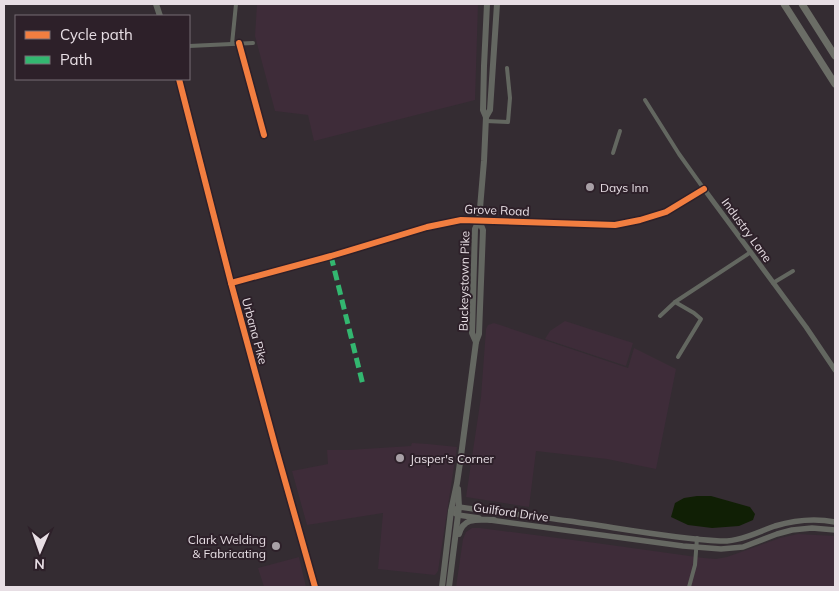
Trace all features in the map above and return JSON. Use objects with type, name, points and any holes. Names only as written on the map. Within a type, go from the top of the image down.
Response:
[{"type":"highway","points":[[784,4],[835,84]]},
{"type":"highway","points":[[802,4],[835,56]]},
{"type":"main road","name":"Buckeystown Pike","points":[[486,119],[483,110],[487,4]]},
{"type":"main road","name":"Buckeystown Pike","points":[[442,587],[451,510],[457,483],[476,342],[472,333],[475,229],[479,220],[486,119],[490,110],[497,4]]},
{"type":"main road","name":"Urbana Pike","points":[[179,80],[274,445],[315,587]]},
{"type":"main road","name":"Buckeystown Pike","points":[[449,587],[459,507],[457,483]]},
{"type":"main road","name":"Guilford Drive","points":[[451,510],[459,507],[646,533],[728,541],[804,519],[835,522]]},
{"type":"main road","name":"Guilford Drive","points":[[451,510],[458,515],[697,548],[721,549],[743,547],[777,534],[803,528],[835,530]]},
{"type":"main road","points":[[454,552],[460,529],[466,522],[494,520]]},
{"type":"street","points":[[232,44],[236,4]]},
{"type":"street","points":[[239,43],[264,135]]},
{"type":"street","points":[[190,46],[253,43]]},
{"type":"street","points":[[486,119],[508,122],[510,98],[507,68]]},
{"type":"street","name":"Industry Lane","points":[[645,100],[704,189],[835,370]]},
{"type":"street","points":[[613,153],[620,131]]},
{"type":"street","name":"Grove Road","points":[[231,283],[431,226],[461,220],[615,225],[666,212],[704,189]]},
{"type":"street","points":[[660,316],[675,302],[750,252]]},
{"type":"street","points":[[773,283],[793,271]]},
{"type":"street","points":[[675,302],[701,319],[678,357]]},
{"type":"street","points":[[688,587],[692,576],[697,538]]},
{"type":"shaded area","points":[[257,4],[478,4],[475,100],[314,141],[308,115],[275,111],[255,36]]},
{"type":"shaded area","points":[[565,321],[633,343],[626,366],[545,339],[550,331]]},
{"type":"shaded area","points":[[494,323],[628,368],[634,348],[676,369],[656,469],[607,459],[536,451],[529,507],[466,497],[481,397],[486,329],[488,325]]},
{"type":"shaded area","points":[[412,443],[457,447],[438,571],[435,575],[378,569],[383,513],[307,525],[292,471],[328,464],[327,450],[411,446]]},
{"type":"shaded area","points":[[711,496],[750,507],[755,514],[753,520],[739,526],[712,528],[688,525],[671,517],[675,503],[684,498]]},
{"type":"shaded area","points":[[472,528],[716,559],[798,534],[835,536],[835,587],[456,587],[463,539],[466,532]]},
{"type":"shaded area","points":[[299,557],[306,587],[264,587],[258,568]]},
{"type":"marked path","points":[[331,256],[363,385]]},
{"type":"cycle path","points":[[239,43],[264,135]]},
{"type":"cycle path","points":[[179,80],[231,283],[315,587]]},
{"type":"cycle path","points":[[231,283],[331,256],[427,227],[461,220],[615,225],[666,212],[704,189]]},
{"type":"place","name":"Days Inn","points":[[590,187]]},
{"type":"place","name":"Jasper's Corner","points":[[400,458]]},
{"type":"place","name":"Clark Welding & Fabricating","points":[[276,546]]}]
